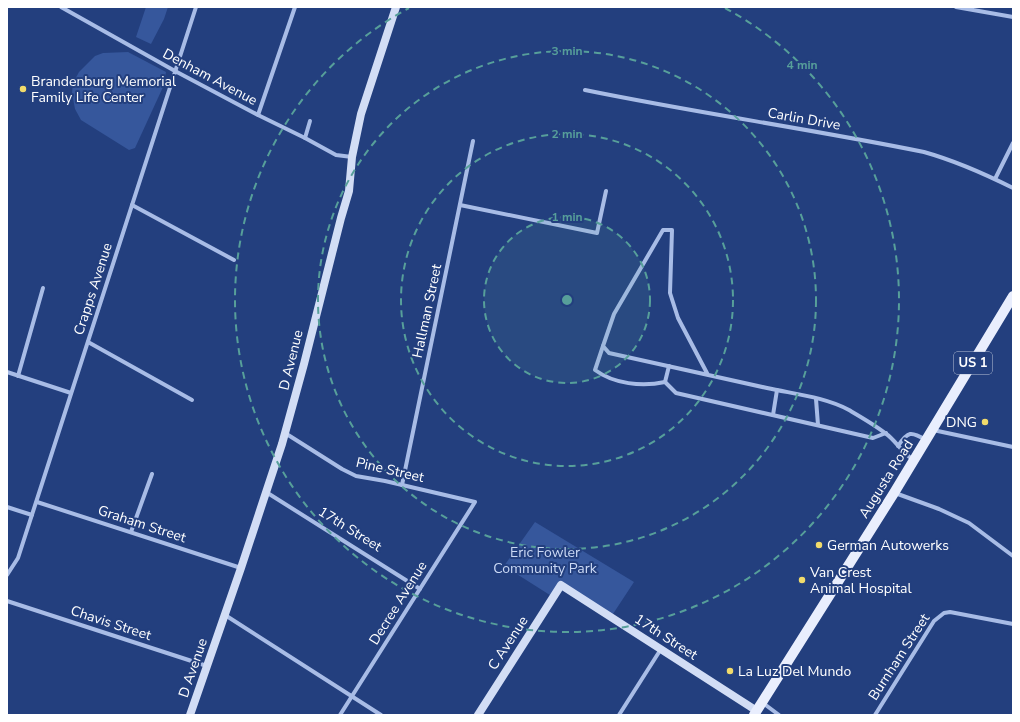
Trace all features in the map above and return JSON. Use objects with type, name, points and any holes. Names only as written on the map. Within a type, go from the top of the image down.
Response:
[{"type":"main road","name":"Augusta Road","points":[[758,709],[927,440],[1013,296]]},
{"type":"street","name":"Denham Avenue","points":[[61,7],[175,71],[258,115],[336,155],[352,157]]},
{"type":"street","name":"Crapps Avenue","points":[[7,575],[18,558],[37,502],[196,7]]},
{"type":"street","points":[[258,115],[295,7]]},
{"type":"street","name":"D Avenue","points":[[190,715],[241,568],[285,433],[349,191],[352,157],[364,103],[396,7]]},
{"type":"street","points":[[956,7],[1013,17]]},
{"type":"street","name":"Carlin Drive","points":[[584,90],[625,99],[924,152],[950,159],[978,170],[1013,188]]},
{"type":"street","points":[[305,138],[310,121]]},
{"type":"street","name":"Hallman Street","points":[[402,485],[473,141]]},
{"type":"street","points":[[995,179],[1013,143]]},
{"type":"street","points":[[460,206],[597,233],[606,191]]},
{"type":"street","points":[[132,205],[234,260]]},
{"type":"street","points":[[665,382],[653,384],[631,384],[603,376],[595,370],[614,314],[663,230],[672,230],[670,293],[678,318],[708,375]]},
{"type":"street","points":[[18,376],[43,288]]},
{"type":"street","points":[[88,342],[192,400]]},
{"type":"street","points":[[603,346],[609,353],[826,401],[848,410],[886,433],[906,455],[914,460]]},
{"type":"street","points":[[665,382],[669,366]]},
{"type":"street","points":[[7,372],[71,393]]},
{"type":"street","points":[[665,382],[676,393],[872,438],[886,433]]},
{"type":"street","points":[[773,415],[777,390]]},
{"type":"street","points":[[816,399],[818,425]]},
{"type":"street","points":[[933,430],[1013,447]]},
{"type":"street","name":"Pine Street","points":[[285,433],[356,476],[475,502]]},
{"type":"street","points":[[898,446],[904,437],[914,433],[927,440]]},
{"type":"street","points":[[132,532],[152,474]]},
{"type":"street","name":"17th Street","points":[[266,492],[420,589]]},
{"type":"street","points":[[894,493],[939,509],[969,523],[1013,556]]},
{"type":"street","name":"Graham Street","points":[[37,502],[241,568]]},
{"type":"street","name":"Decree Avenue","points":[[340,715],[475,502]]},
{"type":"street","points":[[7,507],[32,515]]},
{"type":"street","name":"17th Street","points":[[561,584],[661,649],[758,709]]},
{"type":"street","name":"C Avenue","points":[[478,715],[561,584]]},
{"type":"street","name":"Chavis Street","points":[[7,601],[207,666]]},
{"type":"street","name":"Burnham Street","points":[[875,715],[938,616],[944,613],[956,612],[1013,624]]},
{"type":"street","points":[[225,615],[381,715]]},
{"type":"street","points":[[619,715],[661,649]]},
{"type":"street","points":[[758,709],[779,715]]},
{"type":"green space","points":[[146,7],[168,7],[164,19],[151,44],[136,37]]},
{"type":"green space","points":[[128,52],[166,72],[163,87],[135,148],[129,150],[81,120],[75,109],[72,93],[73,83],[79,72],[95,56],[103,53]]},
{"type":"green space","name":"Eric Fowler Community Park","points":[[535,522],[634,582],[611,617],[561,585],[553,597],[504,566]]},
{"type":"place","name":"Brandenburg Memorial Family Life Center","points":[[23,89]]},
{"type":"place","name":"DNG","points":[[985,422]]},
{"type":"place","name":"German Autowerks","points":[[819,545]]},
{"type":"place","name":"Van Crest Animal Hospital","points":[[802,580]]},
{"type":"place","name":"La Luz Del Mundo","points":[[730,671]]}]
